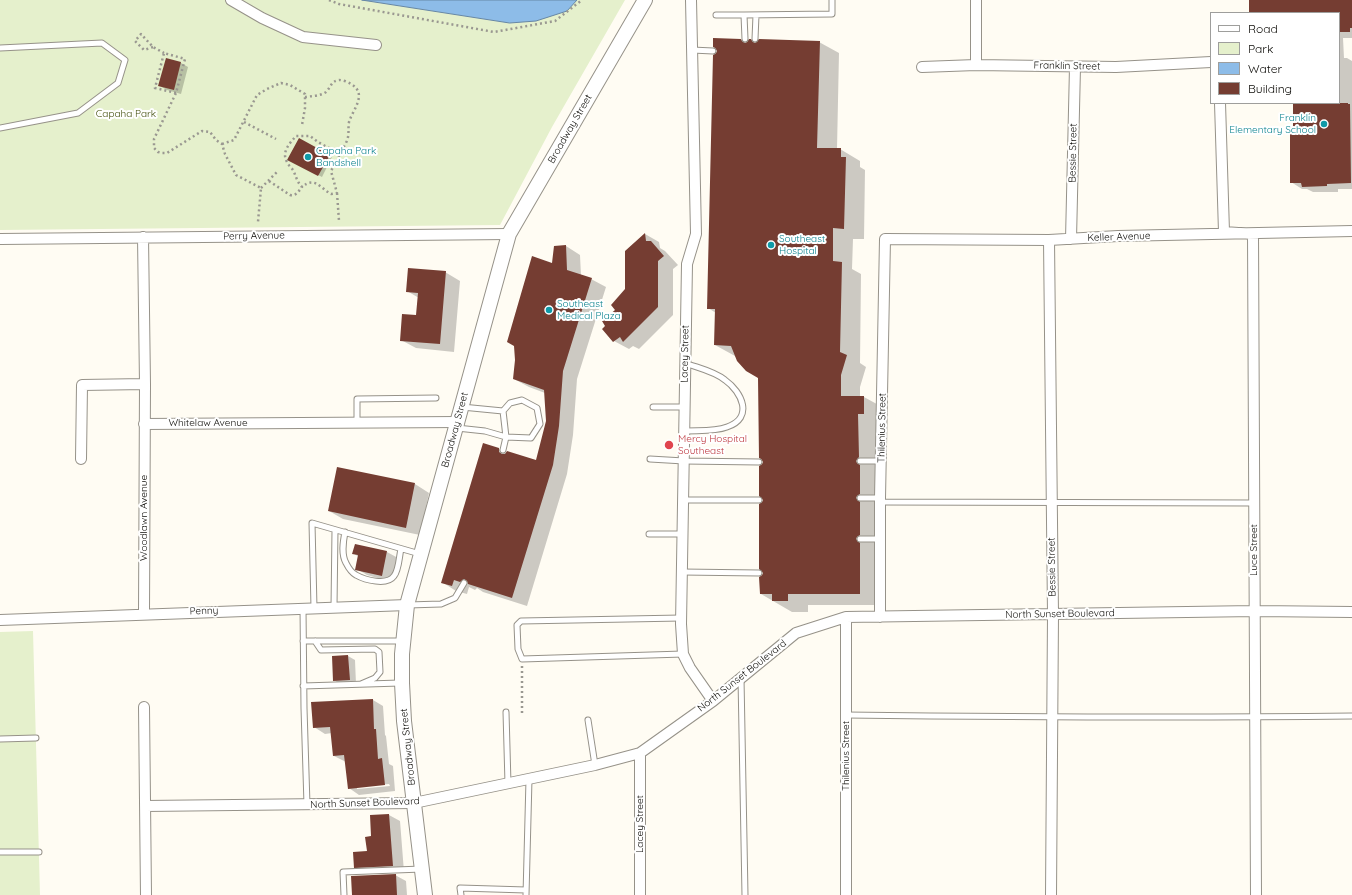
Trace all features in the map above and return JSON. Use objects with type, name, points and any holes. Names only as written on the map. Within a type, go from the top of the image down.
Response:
[{"type":"main road","name":"Broadway Street","points":[[426,895],[404,721],[402,683],[407,605],[509,234],[644,0]]},
{"type":"street","points":[[230,0],[262,18],[302,37],[376,45]]},
{"type":"street","name":"Lacey Street","points":[[691,0],[696,234],[687,264],[681,618],[683,654],[690,668],[713,701]]},
{"type":"street","points":[[976,0],[976,65]]},
{"type":"street","name":"Franklin Street","points":[[922,67],[976,65],[1116,67],[1210,62]]},
{"type":"street","name":"Bessie Street","points":[[1071,239],[1075,66]]},
{"type":"street","points":[[1220,104],[1224,232],[1253,234]]},
{"type":"street","name":"Keller Avenue","points":[[885,239],[1049,240],[1118,236],[1352,232]]},
{"type":"street","name":"Perry Avenue","points":[[0,239],[509,234]]},
{"type":"street","name":"Luce Street","points":[[1253,234],[1256,895]]},
{"type":"street","points":[[143,238],[145,384],[144,424]]},
{"type":"street","name":"Thilenius Street","points":[[880,616],[880,500],[882,461],[885,239]]},
{"type":"street","name":"Bessie Street","points":[[1049,240],[1052,615],[1051,895]]},
{"type":"street","points":[[81,458],[82,385],[145,384]]},
{"type":"street","name":"Whitelaw Avenue","points":[[144,424],[357,422],[457,425]]},
{"type":"street","name":"Woodlawn Avenue","points":[[144,424],[144,613]]},
{"type":"street","name":"Penny","points":[[0,620],[144,613],[407,605]]},
{"type":"street","name":"North Sunset Boulevard","points":[[145,806],[414,803],[596,765],[640,753],[713,701],[796,633],[846,617],[1052,615],[1255,610],[1352,612]]},
{"type":"street","name":"Thilenius Street","points":[[846,617],[846,895]]},
{"type":"street","points":[[144,707],[146,895]]},
{"type":"street","name":"Lacey Street","points":[[640,753],[640,895]]},
{"type":"lane","points":[[716,15],[832,14],[832,0]]},
{"type":"lane","points":[[744,15],[745,39]]},
{"type":"lane","points":[[755,39],[756,15]]},
{"type":"lane","points":[[0,48],[102,43],[125,60],[118,83],[78,113],[0,128]]},
{"type":"lane","points":[[692,50],[713,51]]},
{"type":"lane","points":[[684,431],[728,427],[738,422],[743,414],[743,405],[736,392],[725,380],[712,373],[685,363]]},
{"type":"lane","points":[[357,422],[357,399],[436,398]]},
{"type":"lane","points":[[457,425],[506,437],[531,438],[540,424],[536,408],[522,400],[510,403],[503,411],[506,437],[503,450]]},
{"type":"lane","points":[[462,407],[503,411]]},
{"type":"lane","points":[[653,407],[684,407]]},
{"type":"lane","points":[[650,459],[759,462]]},
{"type":"lane","points":[[860,461],[882,461]]},
{"type":"lane","points":[[860,498],[880,500],[1051,503],[1254,503]]},
{"type":"lane","points":[[683,500],[759,500]]},
{"type":"lane","points":[[314,608],[312,523],[421,554]]},
{"type":"lane","points":[[334,607],[335,530]]},
{"type":"lane","points":[[345,532],[343,543],[346,562],[354,574],[361,577],[384,582],[390,580],[396,572],[401,549]]},
{"type":"lane","points":[[649,534],[682,534]]},
{"type":"lane","points":[[860,539],[880,539]]},
{"type":"lane","points":[[682,572],[760,573]]},
{"type":"lane","points":[[407,605],[441,604],[455,598],[464,583]]},
{"type":"lane","points":[[302,608],[303,686],[308,804]]},
{"type":"lane","points":[[681,618],[521,621],[517,625],[518,649],[522,659],[683,654]]},
{"type":"lane","points":[[303,641],[404,641]]},
{"type":"lane","points":[[314,641],[321,650],[375,649],[379,652],[380,672],[375,678],[361,684]]},
{"type":"lane","points":[[741,678],[745,895]]},
{"type":"lane","points":[[303,686],[402,683]]},
{"type":"lane","points":[[506,712],[508,784]]},
{"type":"lane","points":[[846,715],[1052,717],[1352,716]]},
{"type":"lane","points":[[588,720],[596,765]]},
{"type":"lane","points":[[0,739],[36,738]]},
{"type":"lane","points":[[461,895],[460,888],[526,893],[529,779]]},
{"type":"lane","points":[[0,852],[39,852]]},
{"type":"lane","points":[[344,895],[343,872],[422,869]]},
{"type":"path","points":[[329,0],[339,4],[494,32],[555,21],[582,0]]},
{"type":"path","points":[[153,47],[144,50],[135,41],[141,34],[153,47],[164,53],[185,59],[176,93],[154,140],[154,148],[162,154],[202,131],[210,132],[216,140],[222,144],[225,154],[236,175],[261,188]]},
{"type":"path","points":[[164,53],[155,88],[176,93]]},
{"type":"path","points":[[305,97],[326,92],[331,83],[339,80],[347,81],[354,85],[359,96],[359,103],[351,118],[348,128],[348,139],[331,171],[337,193],[339,221]]},
{"type":"path","points":[[222,144],[234,140],[256,95],[281,83],[290,85],[305,94],[302,125]]},
{"type":"path","points":[[326,92],[328,97]]},
{"type":"path","points":[[244,122],[276,139]]},
{"type":"path","points":[[302,187],[298,183],[292,168],[286,161],[284,154],[288,145],[296,136],[310,136],[340,154]]},
{"type":"path","points":[[258,222],[261,188],[278,171]]},
{"type":"path","points":[[269,181],[290,195],[296,194],[306,183],[313,182],[331,194],[337,193]]},
{"type":"path","points":[[522,659],[522,713]]},
{"type":"green space","name":"Capaha Park","points":[[0,0],[625,0],[552,127],[500,225],[0,230]]},
{"type":"green space","points":[[33,631],[40,895],[0,895],[0,632]]},
{"type":"water","points":[[362,0],[577,0],[567,11],[536,21],[510,23]]},
{"type":"building","points":[[1249,0],[1352,0],[1352,28],[1350,28],[1350,32],[1340,32],[1340,12],[1249,12]]},
{"type":"building","name":"Southeast Hospital","points":[[713,38],[741,39],[745,43],[749,39],[755,43],[759,39],[820,41],[817,148],[841,148],[841,157],[846,157],[844,229],[833,228],[833,261],[842,262],[840,352],[847,355],[841,375],[841,396],[864,396],[864,414],[858,414],[859,457],[856,461],[860,465],[860,494],[856,498],[860,502],[860,535],[856,539],[860,543],[860,594],[788,594],[788,601],[772,601],[772,594],[760,594],[759,577],[763,573],[759,569],[759,504],[763,500],[759,496],[759,466],[763,462],[759,458],[758,378],[746,371],[737,361],[731,346],[714,345],[715,309],[707,309],[713,55],[717,51],[713,47]]},
{"type":"building","points":[[166,58],[181,62],[174,90],[158,86]]},
{"type":"building","name":"Franklin Elementary School","points":[[1293,104],[1350,104],[1351,183],[1302,187],[1301,183],[1290,183],[1290,128],[1293,128]]},
{"type":"building","name":"Capaha Park Bandshell","points":[[299,138],[330,155],[318,176],[287,160]]},
{"type":"building","name":"Southeast Medical Plaza","points":[[645,233],[646,241],[651,241],[664,256],[658,261],[658,307],[623,342],[620,337],[613,342],[602,329],[605,326],[602,321],[615,310],[611,305],[625,289],[625,251]]},
{"type":"building","points":[[566,245],[567,270],[592,278],[563,371],[559,426],[553,465],[512,598],[468,584],[464,579],[460,582],[454,580],[452,586],[441,583],[483,443],[499,448],[499,452],[502,454],[505,454],[507,451],[536,460],[546,421],[544,390],[513,379],[515,360],[514,346],[507,342],[532,256],[552,263],[554,246]]},
{"type":"building","points":[[408,268],[446,271],[440,344],[400,341],[402,314],[416,315],[418,293],[406,292]]},
{"type":"building","points":[[337,467],[415,483],[406,528],[328,511]]},
{"type":"building","points":[[355,544],[387,551],[382,576],[355,570],[358,555],[352,554]]},
{"type":"building","points":[[348,655],[350,680],[333,681],[332,656]]},
{"type":"building","points":[[373,699],[374,729],[376,729],[378,759],[382,758],[385,785],[348,789],[344,755],[333,756],[330,727],[313,728],[311,702]]},
{"type":"building","points":[[389,814],[393,866],[354,868],[353,852],[367,851],[365,837],[371,836],[370,815]]},
{"type":"building","points":[[396,874],[397,895],[352,895],[351,876]]},
{"type":"place","name":"Franklin Elementary School","points":[[1324,124]]},
{"type":"place","name":"Capaha Park Bandshell","points":[[308,157]]},
{"type":"place","name":"Southeast Hospital","points":[[771,245]]},
{"type":"place","name":"Southeast Medical Plaza","points":[[549,310]]},
{"type":"place","name":"Mercy Hospital Southeast","points":[[669,445]]}]
